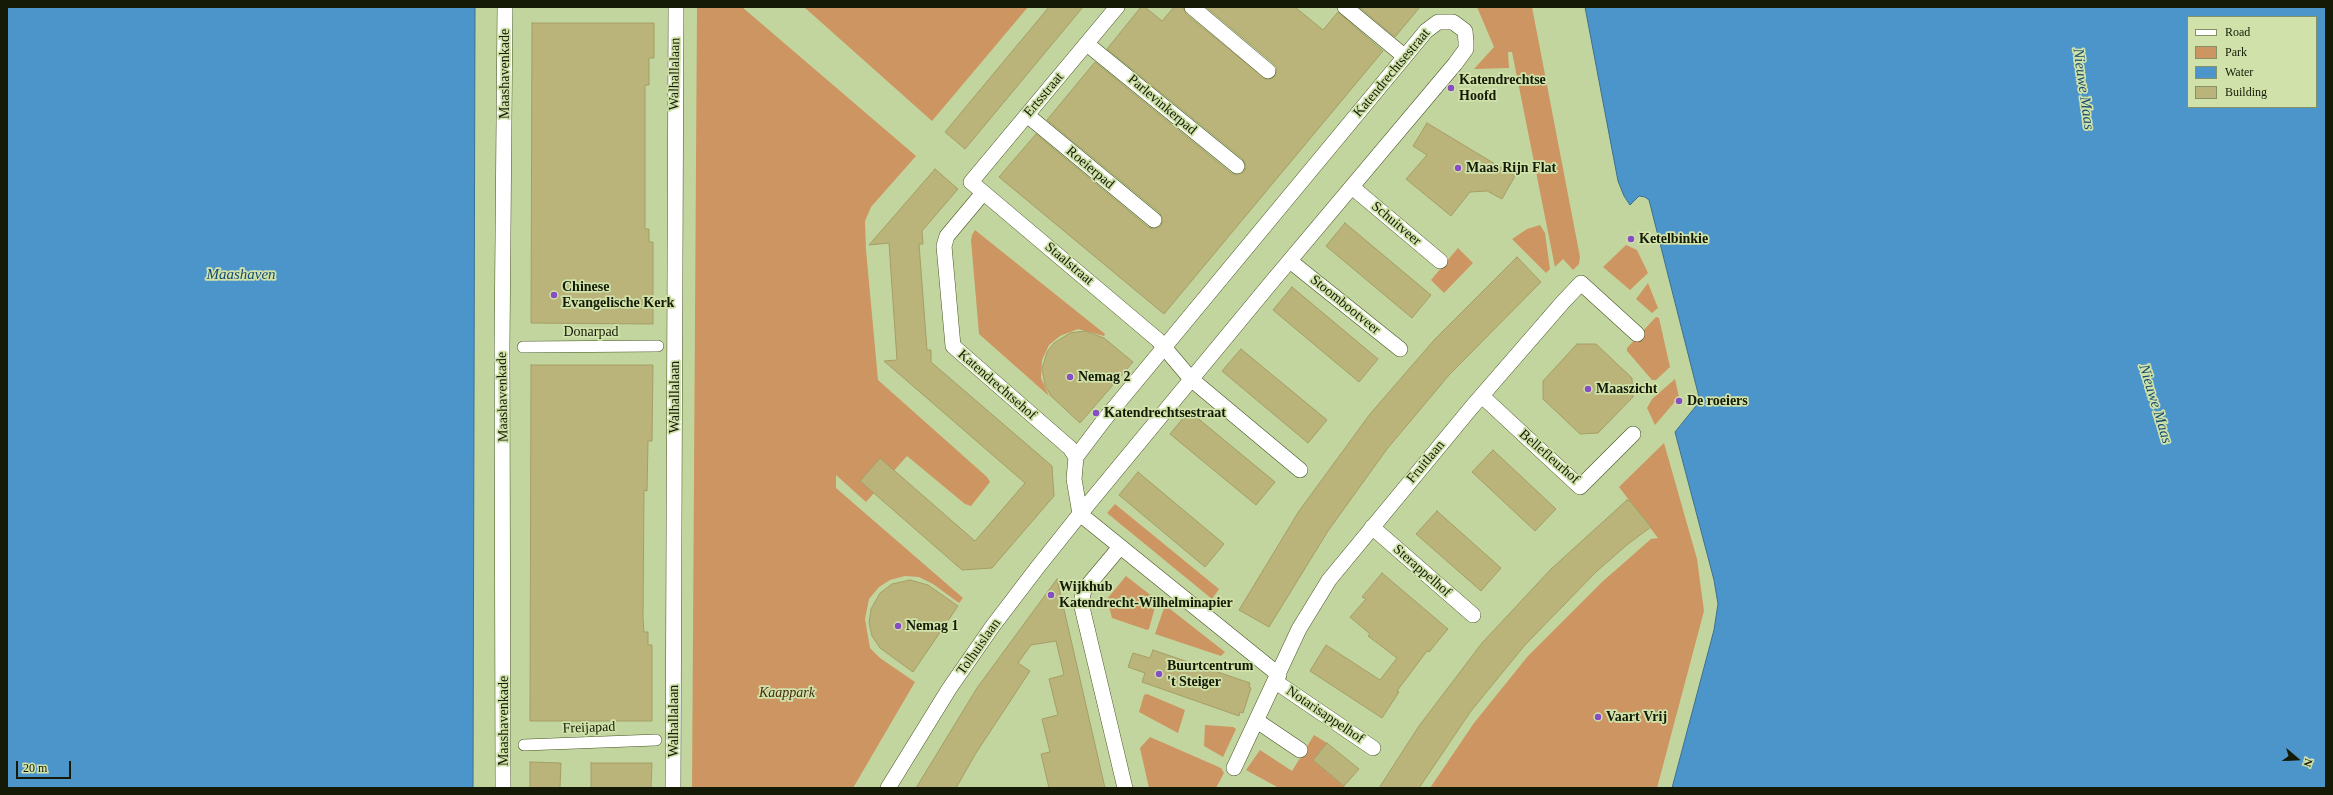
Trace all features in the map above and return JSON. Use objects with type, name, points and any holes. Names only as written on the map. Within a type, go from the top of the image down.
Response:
[{"type":"street","name":"Maashavenkade","points":[[503,788],[502,339],[505,7]]},
{"type":"street","name":"Walhallalaan","points":[[673,788],[676,7]]},
{"type":"street","name":"Ertsstraat","points":[[971,182],[1117,7]]},
{"type":"street","points":[[1192,7],[1268,71]]},
{"type":"street","points":[[1354,10],[1404,56]]},
{"type":"street","name":"Katendrechtsestraat","points":[[1076,457],[1095,431],[1426,31],[1438,22],[1453,22],[1465,31],[1466,49],[1455,64],[1290,260],[1080,514]]},
{"type":"street","name":"Parlevinkerpad","points":[[1087,44],[1237,166]]},
{"type":"street","name":"Roeierpad","points":[[1027,115],[1154,220]]},
{"type":"street","name":"Staalstraat","points":[[971,182],[1166,346]]},
{"type":"street","name":"Schuitveer","points":[[1352,187],[1440,261]]},
{"type":"street","name":"Katendrechtsehof","points":[[983,193],[946,236],[944,246],[953,346],[1070,448],[1076,457]]},
{"type":"street","name":"Stoombootveer","points":[[1290,260],[1400,349]]},
{"type":"street","name":"Fruitlaan","points":[[1234,768],[1309,611],[1329,580],[1521,349],[1580,283],[1637,334]]},
{"type":"street","name":"Donarpad","points":[[523,347],[658,346]]},
{"type":"street","points":[[1166,346],[1191,379],[1300,470]]},
{"type":"street","name":"Bellefleurhof","points":[[1482,396],[1580,487],[1632,434]]},
{"type":"street","points":[[1076,457],[1074,479],[1080,514],[1278,678]]},
{"type":"street","points":[[1074,479],[1078,487],[1088,491],[1102,488]]},
{"type":"street","name":"Tolhuislaan","points":[[888,788],[919,737],[992,627],[1080,514]]},
{"type":"street","name":"Sterappelhof","points":[[1372,527],[1473,615]]},
{"type":"street","points":[[1120,547],[1084,590],[1081,603],[1124,788]]},
{"type":"street","name":"Notarisappelhof","points":[[1278,678],[1373,748]]},
{"type":"street","points":[[1257,721],[1300,750]]},
{"type":"street","name":"Freijapad","points":[[524,745],[656,740]]},
{"type":"green space","name":"Kaappark","points":[[697,7],[742,7],[916,156],[871,207],[865,221],[866,250],[878,380],[987,477],[990,482],[971,506],[965,504],[907,456],[866,502],[836,475],[836,488],[963,598],[959,603],[933,584],[919,577],[905,576],[890,580],[879,587],[869,599],[865,619],[870,648],[880,658],[915,682],[853,788],[692,788]]},
{"type":"green space","points":[[804,7],[1028,7],[932,121]]},
{"type":"green space","points":[[1477,7],[1532,7],[1580,257],[1579,264],[1573,270],[1563,259],[1555,267],[1512,52],[1508,52],[1509,68],[1474,69],[1494,47]]},
{"type":"green space","points":[[1540,225],[1545,233],[1550,269],[1546,273],[1512,239],[1527,229]]},
{"type":"green space","points":[[975,230],[1105,334],[1104,336],[1078,329],[1060,336],[1049,345],[1042,360],[1041,378],[1049,396],[979,334],[971,240]]},
{"type":"green space","points":[[1626,245],[1637,250],[1648,273],[1630,290],[1603,267]]},
{"type":"green space","points":[[1458,248],[1473,263],[1444,293],[1431,280]]},
{"type":"green space","points":[[1648,283],[1658,308],[1652,313],[1636,299]]},
{"type":"green space","points":[[1656,317],[1659,318],[1670,367],[1656,380],[1652,380],[1627,351],[1627,348]]},
{"type":"green space","points":[[1675,379],[1679,397],[1655,425],[1647,408],[1652,399]]},
{"type":"green space","points":[[1664,443],[1697,559],[1704,611],[1657,788],[1430,788],[1474,723],[1528,656],[1602,582],[1651,539],[1658,538],[1619,487]]},
{"type":"green space","points":[[1115,504],[1219,589],[1212,599],[1107,513]]},
{"type":"green space","points":[[1126,576],[1157,600],[1149,629],[1147,630],[1112,618],[1107,599]]},
{"type":"green space","points":[[1165,605],[1225,652],[1221,656],[1155,634]]},
{"type":"green space","points":[[1147,694],[1185,710],[1178,733],[1139,712],[1144,695]]},
{"type":"green space","points":[[1205,725],[1233,727],[1236,729],[1223,757],[1204,746]]},
{"type":"green space","points":[[1314,735],[1327,743],[1313,760],[1346,788],[1279,788],[1246,770],[1260,750],[1292,771]]},
{"type":"green space","points":[[1150,737],[1221,768],[1224,773],[1216,788],[1149,788],[1140,748]]},
{"type":"water","name":"Maashaven","points":[[7,7],[475,7],[473,788],[7,788]]},
{"type":"water","name":"Nieuwe Maas","points":[[1585,7],[2326,7],[2326,788],[1672,788],[1714,630],[1718,604],[1714,580],[1675,432],[1700,401],[1649,200],[1645,197],[1639,196],[1630,205],[1624,196],[1618,181]]},
{"type":"building","points":[[1049,7],[1083,7],[965,149],[945,132]]},
{"type":"building","points":[[1141,7],[1145,7],[1162,21],[1174,7],[1183,7],[1186,14],[1267,80],[1275,76],[1277,68],[1274,64],[1206,7],[1295,7],[1323,30],[1338,12],[1383,51],[1164,314],[999,177],[1036,134],[1148,227],[1153,229],[1161,226],[1163,221],[1160,213],[1047,120],[1095,62],[1231,173],[1236,175],[1244,172],[1246,167],[1243,159],[1107,49]]},
{"type":"building","points":[[1359,7],[1420,7],[1395,37]]},
{"type":"building","points":[[532,23],[654,23],[654,58],[649,58],[649,85],[645,85],[645,229],[649,229],[649,242],[653,242],[653,324],[531,323]]},
{"type":"building","name":"Maas Rijn Flat","points":[[1427,123],[1515,176],[1502,199],[1487,191],[1470,192],[1451,216],[1406,179],[1427,155],[1413,146]]},
{"type":"building","points":[[935,169],[958,189],[922,231],[923,244],[919,244],[927,350],[931,350],[931,362],[1052,466],[1054,496],[992,568],[962,570],[860,481],[880,458],[975,541],[1025,483],[884,361],[897,360],[889,243],[869,245]]},
{"type":"building","points":[[1345,223],[1431,295],[1412,318],[1326,246]]},
{"type":"building","points":[[1517,257],[1541,282],[1450,374],[1387,449],[1328,531],[1269,627],[1239,610],[1299,511],[1370,414],[1435,339]]},
{"type":"building","points":[[1292,287],[1378,359],[1359,382],[1273,310]]},
{"type":"building","name":"Nemag 2","points":[[1085,331],[1104,338],[1133,362],[1080,423],[1051,396],[1045,385],[1042,369],[1047,352],[1054,343],[1070,333]]},
{"type":"building","name":"Maaszicht","points":[[1577,344],[1596,344],[1632,378],[1633,397],[1598,433],[1580,434],[1543,399],[1543,381]]},
{"type":"building","points":[[1241,349],[1327,420],[1308,443],[1222,371]]},
{"type":"building","points":[[531,365],[653,365],[652,441],[648,441],[647,491],[644,490],[643,619],[644,632],[648,632],[648,645],[652,645],[652,721],[530,721]]},
{"type":"building","points":[[1189,411],[1275,482],[1256,505],[1170,434]]},
{"type":"building","points":[[1493,450],[1556,509],[1535,531],[1472,472]]},
{"type":"building","points":[[1138,472],[1224,544],[1205,567],[1119,495]]},
{"type":"building","points":[[1627,500],[1630,501],[1651,527],[1628,544],[1596,572],[1525,645],[1471,711],[1419,788],[1379,788],[1419,726],[1482,643],[1551,569]]},
{"type":"building","points":[[1437,511],[1501,568],[1481,591],[1416,534]]},
{"type":"building","points":[[1382,573],[1448,629],[1429,652],[1427,651],[1397,691],[1399,692],[1382,718],[1310,671],[1326,645],[1380,680],[1397,658],[1368,636],[1370,634],[1350,617],[1366,599],[1362,597]]},
{"type":"building","points":[[1057,579],[1105,788],[1049,788],[1041,754],[1050,752],[1042,719],[1058,715],[1049,679],[1064,675],[1056,641],[1031,645],[1018,663],[1030,671],[976,753],[956,788],[916,788],[977,688]]},
{"type":"building","name":"Nemag 1","points":[[910,580],[928,585],[958,606],[913,672],[880,648],[872,636],[869,623],[871,609],[880,593],[892,584]]},
{"type":"building","points":[[1153,650],[1250,683],[1249,687],[1251,688],[1243,713],[1240,712],[1239,716],[1142,682],[1145,673],[1128,667],[1133,653],[1150,658]]},
{"type":"building","points":[[1327,743],[1359,769],[1344,786],[1313,760]]},
{"type":"building","points":[[530,762],[561,763],[560,788],[530,788]]},
{"type":"building","points":[[591,763],[652,763],[651,788],[591,788]]},
{"type":"place","name":"Katendrechtse Hoofd","points":[[1451,88]]},
{"type":"place","name":"Maas Rijn Flat","points":[[1458,168]]},
{"type":"place","name":"Ketelbinkie","points":[[1631,239]]},
{"type":"place","name":"Chinese Evangelische Kerk","points":[[554,295]]},
{"type":"place","name":"Nemag 2","points":[[1070,377]]},
{"type":"place","name":"Maaszicht","points":[[1588,389]]},
{"type":"place","name":"De roeiers","points":[[1679,401]]},
{"type":"place","name":"Katendrechtsestraat","points":[[1096,413]]},
{"type":"place","name":"Wijkhub Katendrecht-Wilhelminapier","points":[[1051,595]]},
{"type":"place","name":"Nemag 1","points":[[898,626]]},
{"type":"place","name":"Buurtcentrum 't Steiger","points":[[1159,674]]},
{"type":"place","name":"Vaart Vrij","points":[[1598,717]]}]
